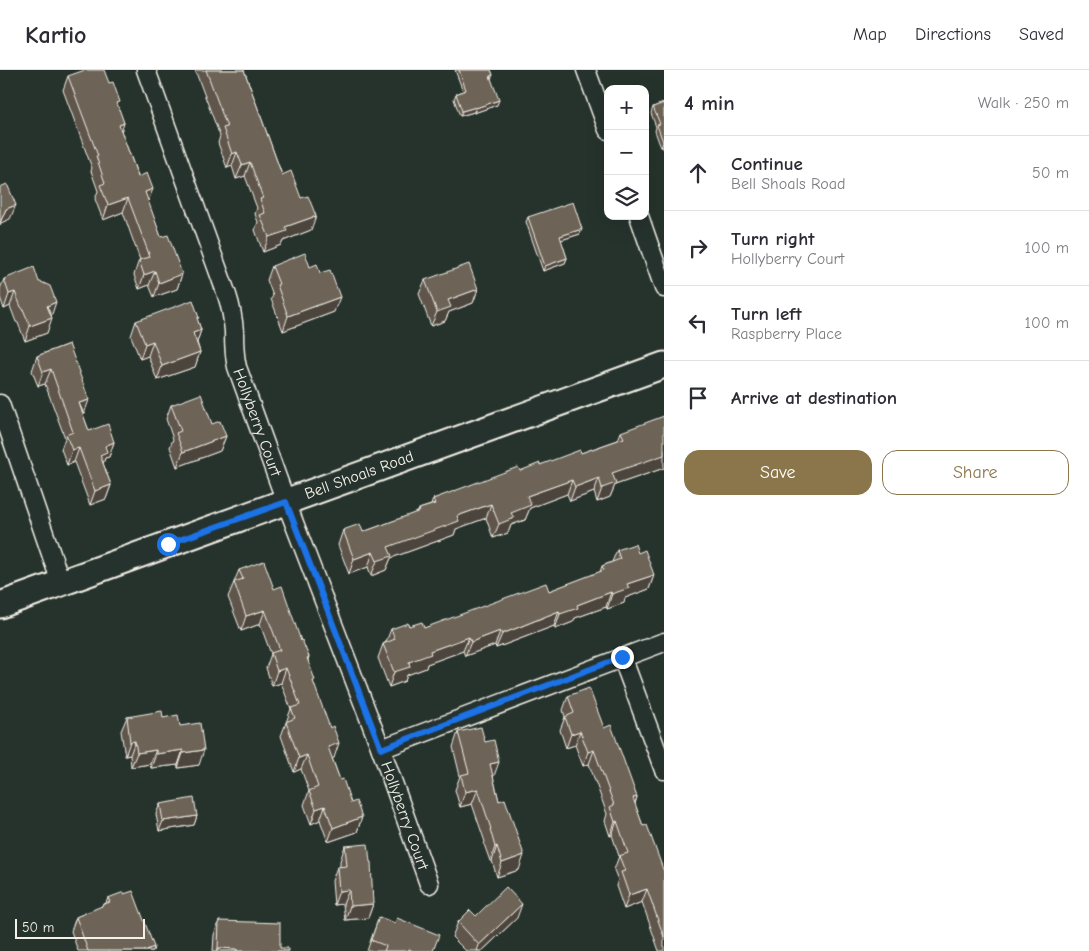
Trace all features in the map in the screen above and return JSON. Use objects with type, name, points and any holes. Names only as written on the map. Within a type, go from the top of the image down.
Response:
[{"type":"main road","name":"Bell Shoals Road","points":[[0,605],[664,365]]},
{"type":"street","name":"Hollyberry Court","points":[[146,70],[227,296],[232,313],[237,367],[286,502],[381,749],[429,884]]},
{"type":"street","points":[[586,70],[604,119]]},
{"type":"street","points":[[639,220],[664,288]]},
{"type":"street","points":[[0,404],[62,583]]},
{"type":"street","points":[[381,749],[664,642]]},
{"type":"street","points":[[622,657],[664,770]]},
{"type":"building","points":[[85,70],[104,70],[109,83],[113,82],[120,102],[117,103],[124,123],[119,125],[138,177],[147,173],[153,189],[145,192],[161,237],[168,235],[182,274],[159,283],[155,271],[144,275],[139,260],[150,257],[128,198],[108,205],[100,185],[105,183],[96,156],[98,156],[68,76]]},
{"type":"building","points":[[206,70],[244,70],[282,175],[291,171],[301,198],[308,196],[316,216],[285,227],[287,231],[269,237],[260,215],[265,213],[260,199],[263,198],[250,162],[242,165],[237,152],[232,154],[223,128],[227,127]]},
{"type":"building","points":[[459,70],[491,70],[493,75],[490,76],[499,100],[462,111],[456,94],[466,90]]},
{"type":"building","points":[[664,103],[663,142],[657,125],[660,124],[653,107]]},
{"type":"building","points":[[7,184],[16,205],[6,209],[0,223],[0,187]]},
{"type":"building","points":[[573,202],[582,229],[560,236],[567,258],[545,266],[528,217]]},
{"type":"building","points":[[305,253],[310,267],[317,264],[320,273],[330,270],[340,297],[288,316],[272,266]]},
{"type":"building","points":[[469,264],[478,289],[448,300],[451,307],[437,312],[425,280]]},
{"type":"building","points":[[34,267],[39,282],[50,286],[56,302],[47,306],[52,318],[30,326],[15,292],[9,294],[4,279]]},
{"type":"building","points":[[193,300],[201,330],[193,333],[200,352],[162,366],[153,341],[145,344],[136,321]]},
{"type":"building","points":[[69,344],[89,400],[79,403],[89,431],[108,424],[114,442],[105,446],[107,452],[100,455],[111,485],[95,491],[79,448],[72,450],[66,435],[73,432],[51,369],[43,372],[37,356]]},
{"type":"building","points":[[201,394],[212,424],[220,421],[226,436],[183,452],[176,433],[181,431],[171,405]]},
{"type":"building","points":[[664,416],[664,455],[612,473],[616,483],[602,488],[599,478],[575,487],[572,480],[527,496],[531,505],[511,513],[514,518],[499,524],[491,504],[457,516],[459,521],[388,547],[392,556],[377,561],[373,552],[354,559],[343,530],[360,524],[363,532],[435,504],[433,499],[518,467],[520,471],[580,450],[581,453],[624,438],[621,432]]},
{"type":"building","points":[[635,544],[638,553],[645,550],[654,575],[627,584],[629,588],[612,594],[611,592],[577,605],[578,608],[560,614],[559,611],[502,634],[500,631],[471,642],[469,637],[430,651],[431,654],[409,662],[410,667],[394,672],[383,644],[395,639],[391,629],[408,623],[409,626],[422,622],[424,628],[546,583],[549,591],[604,570],[602,566],[620,559],[617,550]]},
{"type":"building","points":[[264,561],[274,589],[282,586],[301,641],[309,657],[307,658],[315,680],[313,681],[330,728],[333,726],[339,743],[328,747],[340,780],[343,779],[351,803],[356,801],[362,817],[333,828],[325,806],[316,809],[309,791],[318,787],[307,755],[299,758],[286,722],[295,718],[291,708],[300,705],[286,668],[277,671],[271,653],[280,650],[265,610],[246,616],[234,582],[243,579],[239,570]]},
{"type":"building","points":[[589,688],[604,728],[611,725],[637,797],[633,798],[643,826],[647,825],[664,872],[664,937],[647,889],[629,895],[621,872],[625,871],[619,856],[628,853],[610,807],[614,805],[594,750],[588,752],[580,731],[571,734],[565,717],[574,713],[568,696]]},
{"type":"building","points":[[162,711],[163,718],[178,715],[180,726],[200,723],[204,750],[183,753],[183,750],[156,754],[156,750],[137,753],[135,741],[130,742],[127,717]]},
{"type":"building","points":[[481,727],[485,742],[494,740],[499,762],[490,764],[499,801],[505,799],[524,855],[502,863],[497,846],[495,847],[478,789],[465,792],[461,775],[469,773],[458,732]]},
{"type":"building","points":[[194,798],[197,816],[163,821],[160,804]]},
{"type":"building","points":[[368,844],[373,904],[350,906],[349,890],[339,891],[337,867],[347,866],[345,846]]},
{"type":"building","points":[[506,887],[522,904],[479,945],[458,922],[470,910],[476,916]]},
{"type":"building","points":[[133,891],[154,947],[144,951],[88,951],[76,917],[110,902],[108,898]]},
{"type":"building","points":[[379,917],[395,923],[397,918],[439,935],[433,951],[413,951],[409,949],[408,951],[384,951],[386,946],[371,940]]},
{"type":"building","points":[[219,921],[280,923],[280,948],[288,948],[288,951],[237,951],[237,949],[218,948]]},
{"type":"route","points":[[168,544],[286,502],[381,749],[622,657]]}]
